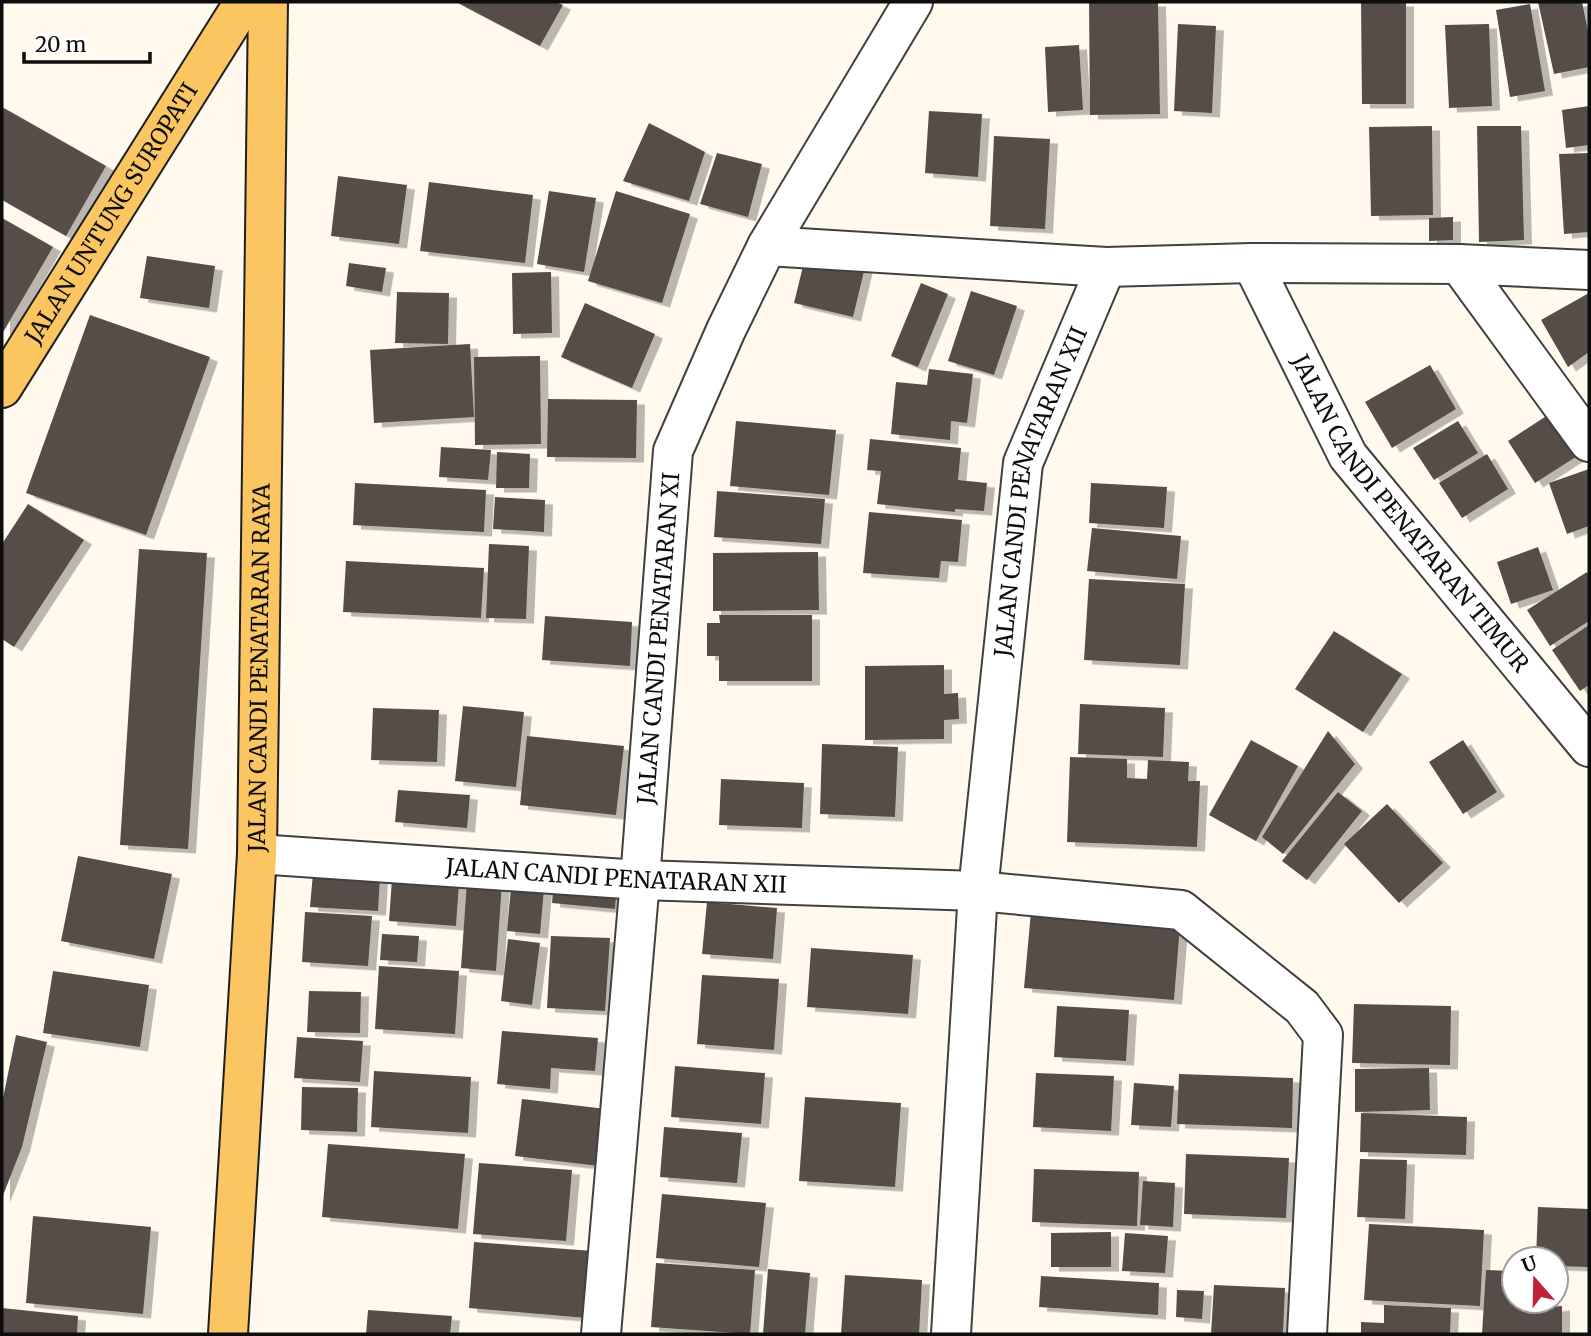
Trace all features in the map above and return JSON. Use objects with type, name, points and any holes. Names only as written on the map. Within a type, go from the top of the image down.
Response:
[{"type":"main road","name":"JALAN UNTUNG SUROPATI","points":[[2,388],[244,2]]},
{"type":"main road","name":"JALAN CANDI PENATARAN RAYA","points":[[228,1334],[257,854],[268,2]]},
{"type":"street","name":"JALAN CANDI PENATARAN XI","points":[[601,1334],[673,451],[726,330],[767,246],[914,2]]},
{"type":"street","points":[[767,246],[1106,267],[1252,263],[1459,264],[1589,271]]},
{"type":"street","name":"JALAN CANDI PENATARAN TIMUR","points":[[1252,263],[1348,456],[1589,747]]},
{"type":"street","points":[[1459,264],[1589,442]]},
{"type":"street","name":"JALAN CANDI PENATARAN XII","points":[[951,1334],[978,891],[1023,463],[1106,267]]},
{"type":"street","name":"JALAN CANDI PENATARAN XII","points":[[257,854],[640,880],[978,891]]},
{"type":"street","points":[[978,891],[1181,910],[1303,1007],[1323,1035],[1307,1334]]},
{"type":"building","points":[[456,2],[556,2],[563,5],[540,46]]},
{"type":"building","points":[[1089,2],[1158,2],[1160,114],[1090,115]]},
{"type":"building","points":[[1361,2],[1406,2],[1406,104],[1362,104]]},
{"type":"building","points":[[1538,2],[1582,2],[1589,36],[1589,67],[1554,74]]},
{"type":"building","points":[[1530,4],[1545,91],[1510,97],[1496,10]]},
{"type":"building","points":[[1178,24],[1216,26],[1212,113],[1174,111]]},
{"type":"building","points":[[1489,24],[1492,106],[1449,108],[1445,25]]},
{"type":"building","points":[[1079,45],[1083,110],[1048,112],[1045,47]]},
{"type":"building","points":[[1589,106],[1589,145],[1566,148],[1562,110]]},
{"type":"building","points":[[2,107],[106,166],[66,236],[2,200]]},
{"type":"building","points":[[929,111],[982,114],[978,177],[925,173]]},
{"type":"building","points":[[649,123],[705,152],[689,201],[623,181]]},
{"type":"building","points":[[1432,126],[1433,215],[1371,216],[1369,127]]},
{"type":"building","points":[[1477,126],[1521,126],[1524,240],[1479,242]]},
{"type":"building","points":[[994,136],[1050,139],[1045,229],[990,226]]},
{"type":"building","points":[[717,153],[762,164],[748,217],[700,204]]},
{"type":"building","points":[[1589,153],[1589,232],[1564,234],[1559,154]]},
{"type":"building","points":[[338,176],[407,185],[399,244],[331,236]]},
{"type":"building","points":[[429,182],[533,195],[525,263],[420,251]]},
{"type":"building","points":[[549,191],[596,198],[584,272],[537,264]]},
{"type":"building","points":[[616,191],[690,214],[662,303],[588,281]]},
{"type":"building","points":[[1453,217],[1453,240],[1429,241],[1429,218]]},
{"type":"building","points":[[2,218],[53,247],[2,334]]},
{"type":"building","points":[[806,254],[865,267],[853,317],[794,303]]},
{"type":"building","points":[[147,256],[215,266],[209,308],[140,298]]},
{"type":"building","points":[[349,263],[386,268],[382,292],[346,286]]},
{"type":"building","points":[[551,272],[552,333],[513,334],[512,273]]},
{"type":"building","points":[[921,283],[948,294],[918,367],[891,356]]},
{"type":"building","points":[[971,291],[1017,306],[994,375],[948,361]]},
{"type":"building","points":[[397,292],[449,293],[448,344],[395,343]]},
{"type":"building","points":[[1589,293],[1589,352],[1568,367],[1541,320]]},
{"type":"building","points":[[585,303],[655,334],[632,388],[561,357]]},
{"type":"building","points":[[90,315],[210,357],[146,535],[26,493]]},
{"type":"building","points":[[470,344],[474,417],[374,423],[370,350]]},
{"type":"building","points":[[540,356],[541,444],[475,445],[474,357]]},
{"type":"building","points":[[1430,365],[1456,409],[1392,448],[1365,402]]},
{"type":"building","points":[[929,369],[973,374],[967,423],[951,421],[950,440],[891,434],[896,382],[927,385]]},
{"type":"building","points":[[548,399],[637,400],[636,458],[547,457]]},
{"type":"building","points":[[1554,411],[1582,453],[1535,483],[1508,441]]},
{"type":"building","points":[[736,421],[836,430],[829,495],[730,486]]},
{"type":"building","points":[[1458,421],[1478,453],[1434,480],[1413,448]]},
{"type":"building","points":[[870,439],[961,448],[958,480],[987,483],[984,511],[955,509],[955,512],[877,504],[881,471],[867,470]]},
{"type":"building","points":[[441,447],[491,450],[488,480],[439,477]]},
{"type":"building","points":[[497,452],[530,454],[529,488],[496,488]]},
{"type":"building","points":[[1487,454],[1508,489],[1462,518],[1439,483]]},
{"type":"building","points":[[1589,469],[1589,526],[1567,534],[1549,483]]},
{"type":"building","points":[[355,483],[486,490],[484,532],[353,525]]},
{"type":"building","points":[[1091,483],[1167,487],[1164,528],[1089,523]]},
{"type":"building","points":[[717,491],[825,499],[821,544],[714,537]]},
{"type":"building","points":[[495,497],[545,500],[544,532],[493,529]]},
{"type":"building","points":[[28,504],[84,540],[14,647],[2,639],[2,544]]},
{"type":"building","points":[[869,512],[962,520],[958,562],[941,561],[939,578],[863,573]]},
{"type":"building","points":[[1092,528],[1181,536],[1177,579],[1087,571]]},
{"type":"building","points":[[489,544],[529,546],[526,619],[486,618]]},
{"type":"building","points":[[1538,547],[1553,590],[1511,604],[1497,562]]},
{"type":"building","points":[[139,549],[207,553],[188,849],[120,845]]},
{"type":"building","points":[[818,552],[819,610],[713,611],[713,553]]},
{"type":"building","points":[[346,561],[484,568],[481,618],[343,612]]},
{"type":"building","points":[[1587,572],[1589,621],[1550,646],[1527,610]]},
{"type":"building","points":[[1089,579],[1185,584],[1180,665],[1084,660]]},
{"type":"building","points":[[719,615],[812,615],[812,681],[719,681],[719,656],[707,656],[707,623],[720,623]]},
{"type":"building","points":[[545,616],[632,622],[630,666],[542,660]]},
{"type":"building","points":[[1589,625],[1589,685],[1580,691],[1552,650]]},
{"type":"building","points":[[1334,631],[1402,674],[1363,732],[1295,689]]},
{"type":"building","points":[[944,665],[944,694],[958,693],[959,719],[944,720],[944,739],[865,740],[865,666]]},
{"type":"building","points":[[1080,704],[1165,708],[1163,757],[1078,754]]},
{"type":"building","points":[[463,706],[524,712],[516,787],[455,781]]},
{"type":"building","points":[[373,708],[439,710],[437,762],[371,760]]},
{"type":"building","points":[[1328,731],[1355,764],[1283,854],[1262,837]]},
{"type":"building","points":[[527,736],[624,746],[616,815],[520,805]]},
{"type":"building","points":[[1251,740],[1298,766],[1256,841],[1209,815]]},
{"type":"building","points":[[1463,740],[1497,792],[1463,814],[1429,762]]},
{"type":"building","points":[[822,744],[898,747],[895,817],[820,814]]},
{"type":"building","points":[[1070,757],[1127,759],[1127,778],[1147,779],[1148,760],[1189,762],[1188,781],[1200,781],[1197,847],[1067,842]]},
{"type":"building","points":[[721,779],[804,783],[802,828],[719,825]]},
{"type":"building","points":[[398,790],[470,795],[467,828],[395,822]]},
{"type":"building","points":[[1338,792],[1362,811],[1307,880],[1282,861]]},
{"type":"building","points":[[1387,804],[1443,863],[1399,903],[1344,844]]},
{"type":"building","points":[[78,856],[172,874],[154,959],[61,941]]},
{"type":"building","points":[[313,873],[380,877],[378,911],[310,907]]},
{"type":"building","points":[[512,876],[545,878],[540,934],[507,931]]},
{"type":"building","points":[[554,878],[617,884],[615,909],[552,903]]},
{"type":"building","points":[[392,879],[459,883],[456,926],[389,921]]},
{"type":"building","points":[[467,880],[502,882],[496,971],[461,968]]},
{"type":"building","points":[[1032,901],[1181,913],[1174,1000],[1024,988]]},
{"type":"building","points":[[707,902],[777,908],[773,959],[702,954]]},
{"type":"building","points":[[305,912],[372,916],[368,966],[302,962]]},
{"type":"building","points":[[382,934],[419,936],[417,962],[380,960]]},
{"type":"building","points":[[551,936],[610,938],[605,1011],[547,1008]]},
{"type":"building","points":[[508,939],[540,943],[532,1005],[501,1001]]},
{"type":"building","points":[[811,948],[913,955],[908,1014],[807,1007]]},
{"type":"building","points":[[379,966],[459,971],[455,1034],[375,1029]]},
{"type":"building","points":[[53,971],[149,985],[140,1047],[43,1033]]},
{"type":"building","points":[[702,975],[779,979],[774,1050],[697,1044]]},
{"type":"building","points":[[309,991],[361,992],[360,1033],[307,1032]]},
{"type":"building","points":[[1354,1004],[1451,1006],[1450,1065],[1352,1063]]},
{"type":"building","points":[[1057,1006],[1129,1010],[1126,1061],[1054,1057]]},
{"type":"building","points":[[502,1031],[598,1038],[595,1071],[551,1068],[550,1089],[497,1084]]},
{"type":"building","points":[[16,1035],[47,1042],[22,1147],[2,1198],[2,1103]]},
{"type":"building","points":[[297,1037],[363,1041],[360,1082],[294,1078]]},
{"type":"building","points":[[675,1066],[765,1073],[761,1124],[671,1117]]},
{"type":"building","points":[[1429,1068],[1430,1110],[1355,1112],[1355,1069]]},
{"type":"building","points":[[374,1071],[471,1077],[468,1133],[371,1127]]},
{"type":"building","points":[[1036,1073],[1114,1076],[1111,1131],[1033,1127]]},
{"type":"building","points":[[1179,1074],[1293,1078],[1292,1128],[1177,1124]]},
{"type":"building","points":[[1134,1083],[1174,1086],[1171,1127],[1131,1125]]},
{"type":"building","points":[[302,1087],[358,1088],[357,1132],[301,1130]]},
{"type":"building","points":[[805,1097],[901,1103],[895,1187],[799,1181]]},
{"type":"building","points":[[522,1099],[606,1109],[599,1166],[515,1156]]},
{"type":"building","points":[[1361,1113],[1467,1117],[1466,1155],[1360,1152]]},
{"type":"building","points":[[664,1127],[742,1133],[737,1183],[660,1177]]},
{"type":"building","points":[[328,1144],[465,1154],[458,1229],[322,1217]]},
{"type":"building","points":[[1186,1154],[1289,1158],[1286,1218],[1184,1214]]},
{"type":"building","points":[[1360,1159],[1407,1160],[1405,1219],[1357,1217]]},
{"type":"building","points":[[479,1163],[572,1170],[566,1241],[473,1234]]},
{"type":"building","points":[[1034,1169],[1139,1172],[1137,1226],[1032,1222]]},
{"type":"building","points":[[1143,1181],[1175,1183],[1173,1227],[1140,1225]]},
{"type":"building","points":[[662,1194],[766,1203],[759,1267],[656,1258]]},
{"type":"building","points":[[1538,1207],[1589,1209],[1589,1267],[1570,1266],[1570,1245],[1537,1245]]},
{"type":"building","points":[[33,1216],[151,1227],[143,1314],[26,1303]]},
{"type":"building","points":[[1369,1224],[1484,1230],[1480,1306],[1364,1300]]},
{"type":"building","points":[[1111,1232],[1111,1267],[1051,1267],[1051,1233]]},
{"type":"building","points":[[1125,1233],[1168,1236],[1165,1273],[1122,1271]]},
{"type":"building","points":[[474,1242],[593,1251],[587,1318],[469,1308]]},
{"type":"building","points":[[656,1263],[755,1270],[750,1334],[651,1327]]},
{"type":"building","points":[[768,1269],[810,1273],[805,1334],[763,1334]]},
{"type":"building","points":[[1486,1270],[1500,1270],[1500,1315],[1562,1315],[1562,1334],[1482,1334]]},
{"type":"building","points":[[845,1275],[922,1280],[919,1334],[841,1334]]},
{"type":"building","points":[[1041,1276],[1159,1283],[1158,1315],[1039,1307]]},
{"type":"building","points":[[1214,1285],[1285,1288],[1283,1334],[1211,1334]]},
{"type":"building","points":[[1177,1290],[1204,1291],[1202,1319],[1176,1317]]},
{"type":"building","points":[[1384,1305],[1451,1308],[1450,1334],[1361,1334],[1361,1322],[1384,1323]]},
{"type":"building","points":[[2,1308],[78,1316],[77,1334],[2,1334]]},
{"type":"building","points":[[368,1310],[452,1316],[450,1334],[366,1334]]}]
